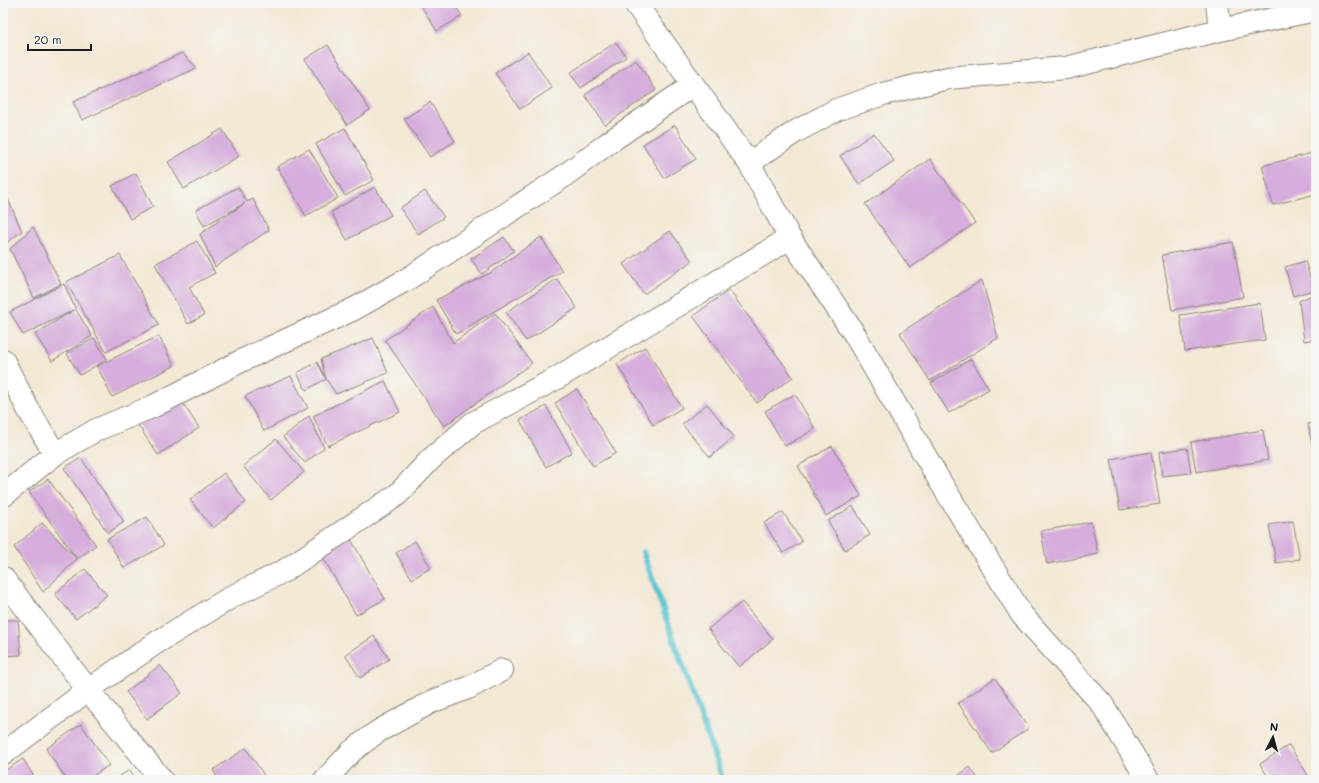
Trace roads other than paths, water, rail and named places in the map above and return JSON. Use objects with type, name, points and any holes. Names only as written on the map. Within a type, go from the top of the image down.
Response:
[{"type":"street","points":[[635,3],[749,163],[790,238],[855,335],[941,483],[1022,615],[1102,704],[1148,780]]},
{"type":"street","points":[[1217,3],[1220,30]]},
{"type":"street","points":[[749,163],[795,132],[836,110],[883,94],[948,78],[1066,68],[1220,30],[1316,10]]},
{"type":"street","points":[[3,496],[55,454],[96,430],[154,406],[243,360],[354,309],[406,280],[564,176],[608,143],[693,85]]},
{"type":"street","points":[[3,754],[88,690],[169,635],[233,596],[284,571],[397,495],[431,459],[473,423],[557,378],[790,238]]},
{"type":"street","points":[[3,360],[28,409],[55,454]]},
{"type":"street","points":[[3,578],[88,690],[162,780]]},
{"type":"street","points":[[325,780],[352,751],[377,732],[431,702],[468,688],[502,670]]},
{"type":"waterway","points":[[643,552],[723,780]]}]
